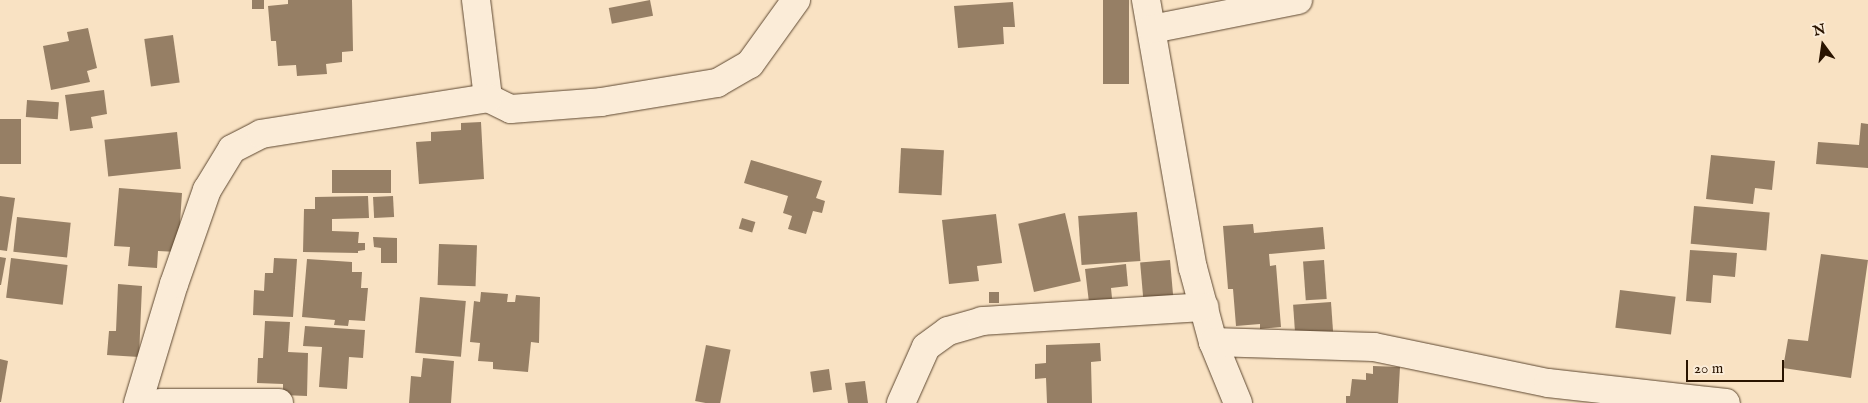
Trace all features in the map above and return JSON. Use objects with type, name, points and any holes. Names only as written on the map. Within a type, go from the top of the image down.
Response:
[{"type":"street","points":[[476,0],[488,98]]},
{"type":"street","points":[[138,403],[174,284],[208,190],[232,148],[261,134],[488,98],[511,108],[531,108],[601,102],[717,83],[750,64],[796,0]]},
{"type":"street","points":[[1146,0],[1193,268],[1213,342],[1238,403]]},
{"type":"street","points":[[1152,29],[1298,0]]},
{"type":"street","points":[[901,403],[926,347],[948,331],[982,321],[1205,307]]},
{"type":"street","points":[[1213,342],[1374,347],[1548,383],[1726,403]]},
{"type":"street","points":[[160,403],[279,403]]},
{"type":"building","points":[[252,0],[264,0],[264,9],[252,9]]},
{"type":"building","points":[[288,0],[352,0],[353,51],[342,52],[342,62],[326,64],[327,74],[297,76],[296,65],[278,66],[276,41],[271,41],[268,6],[288,4]]},
{"type":"building","points":[[650,0],[653,16],[612,24],[609,8]]},
{"type":"building","points":[[1103,0],[1129,0],[1129,84],[1103,84]]},
{"type":"building","points":[[1013,2],[1015,27],[1003,27],[1004,44],[958,48],[954,6]]},
{"type":"building","points":[[88,28],[97,68],[87,71],[90,82],[51,90],[43,46],[69,41],[67,32]]},
{"type":"building","points":[[173,35],[180,83],[151,87],[144,39]]},
{"type":"building","points":[[104,90],[107,114],[91,117],[93,128],[70,131],[65,95]]},
{"type":"building","points":[[27,100],[59,102],[58,119],[26,117]]},
{"type":"building","points":[[0,119],[21,119],[21,164],[0,164]]},
{"type":"building","points":[[481,122],[484,179],[419,184],[416,142],[431,141],[431,132],[461,130],[461,123]]},
{"type":"building","points":[[1861,123],[1868,124],[1868,168],[1816,164],[1818,142],[1859,145]]},
{"type":"building","points":[[177,132],[181,169],[108,176],[104,140]]},
{"type":"building","points":[[901,148],[944,150],[942,195],[899,193]]},
{"type":"building","points":[[1711,155],[1775,161],[1772,190],[1755,188],[1753,204],[1706,199]]},
{"type":"building","points":[[751,160],[822,181],[816,198],[825,201],[822,213],[813,211],[806,234],[788,229],[792,216],[783,213],[788,196],[744,183]]},
{"type":"building","points":[[332,170],[391,170],[391,193],[332,193]]},
{"type":"building","points":[[119,188],[182,193],[178,252],[158,251],[157,268],[128,266],[130,247],[114,246]]},
{"type":"building","points":[[0,196],[15,198],[7,251],[0,250]]},
{"type":"building","points":[[368,196],[369,218],[332,219],[332,231],[359,232],[358,243],[365,243],[365,250],[358,251],[358,253],[303,252],[304,209],[315,209],[315,197]]},
{"type":"building","points":[[393,196],[394,217],[374,218],[373,197]]},
{"type":"building","points":[[1694,206],[1770,213],[1766,250],[1691,244]]},
{"type":"building","points":[[1137,212],[1140,261],[1082,265],[1078,216]]},
{"type":"building","points":[[1065,213],[1081,281],[1034,292],[1018,224]]},
{"type":"building","points":[[996,214],[1002,263],[977,266],[979,281],[949,284],[942,220]]},
{"type":"building","points":[[17,217],[71,223],[67,257],[13,252]]},
{"type":"building","points":[[742,218],[755,222],[752,233],[739,229]]},
{"type":"building","points":[[1253,224],[1254,233],[1323,227],[1325,249],[1269,254],[1270,266],[1276,265],[1281,327],[1260,329],[1260,324],[1236,326],[1233,289],[1228,289],[1223,226]]},
{"type":"building","points":[[373,237],[397,238],[397,263],[381,263],[381,248],[374,247]]},
{"type":"building","points":[[439,244],[477,245],[476,286],[438,285]]},
{"type":"building","points":[[1690,250],[1737,253],[1735,277],[1713,275],[1711,303],[1686,301]]},
{"type":"building","points":[[1821,254],[1868,260],[1851,378],[1783,368],[1788,339],[1808,341]]},
{"type":"building","points":[[0,257],[6,258],[1,285],[0,285]]},
{"type":"building","points":[[11,258],[68,265],[63,305],[6,298]]},
{"type":"building","points":[[274,258],[297,259],[293,317],[253,315],[254,290],[264,291],[265,273],[273,273]]},
{"type":"building","points":[[307,259],[352,262],[352,272],[362,272],[361,288],[368,288],[365,321],[349,320],[348,326],[334,325],[335,320],[302,317]]},
{"type":"building","points":[[1170,260],[1174,306],[1144,308],[1140,263]]},
{"type":"building","points":[[1324,260],[1327,299],[1306,300],[1303,261]]},
{"type":"building","points":[[1126,264],[1128,286],[1111,288],[1113,308],[1090,311],[1085,269]]},
{"type":"building","points":[[118,284],[142,286],[139,357],[107,355],[109,331],[116,331]]},
{"type":"building","points":[[1620,290],[1676,297],[1671,335],[1615,328]]},
{"type":"building","points":[[481,292],[508,294],[507,302],[515,302],[516,295],[540,297],[539,343],[531,342],[528,372],[493,369],[493,362],[478,361],[480,343],[470,342],[474,301],[480,302]]},
{"type":"building","points":[[989,292],[999,292],[999,303],[989,303]]},
{"type":"building","points":[[420,297],[466,301],[461,357],[415,353]]},
{"type":"building","points":[[1331,302],[1333,333],[1295,336],[1293,305]]},
{"type":"building","points":[[265,321],[290,322],[288,352],[308,353],[307,396],[283,395],[283,384],[257,383],[258,358],[263,358]]},
{"type":"building","points":[[305,326],[365,330],[363,358],[349,357],[347,389],[319,387],[322,347],[303,346]]},
{"type":"building","points":[[1100,343],[1101,361],[1091,362],[1092,403],[1047,403],[1046,378],[1035,379],[1035,364],[1046,363],[1046,345]]},
{"type":"building","points":[[706,345],[731,350],[720,403],[695,401]]},
{"type":"building","points":[[423,358],[454,361],[451,403],[409,403],[411,376],[421,377]]},
{"type":"building","points":[[0,359],[8,361],[1,402],[0,402]]},
{"type":"building","points":[[1373,366],[1400,367],[1398,403],[1346,403],[1346,396],[1350,396],[1352,379],[1366,380],[1366,373],[1373,374]]},
{"type":"building","points":[[829,369],[832,390],[813,392],[810,372]]},
{"type":"building","points":[[865,381],[868,403],[848,403],[845,383]]}]
